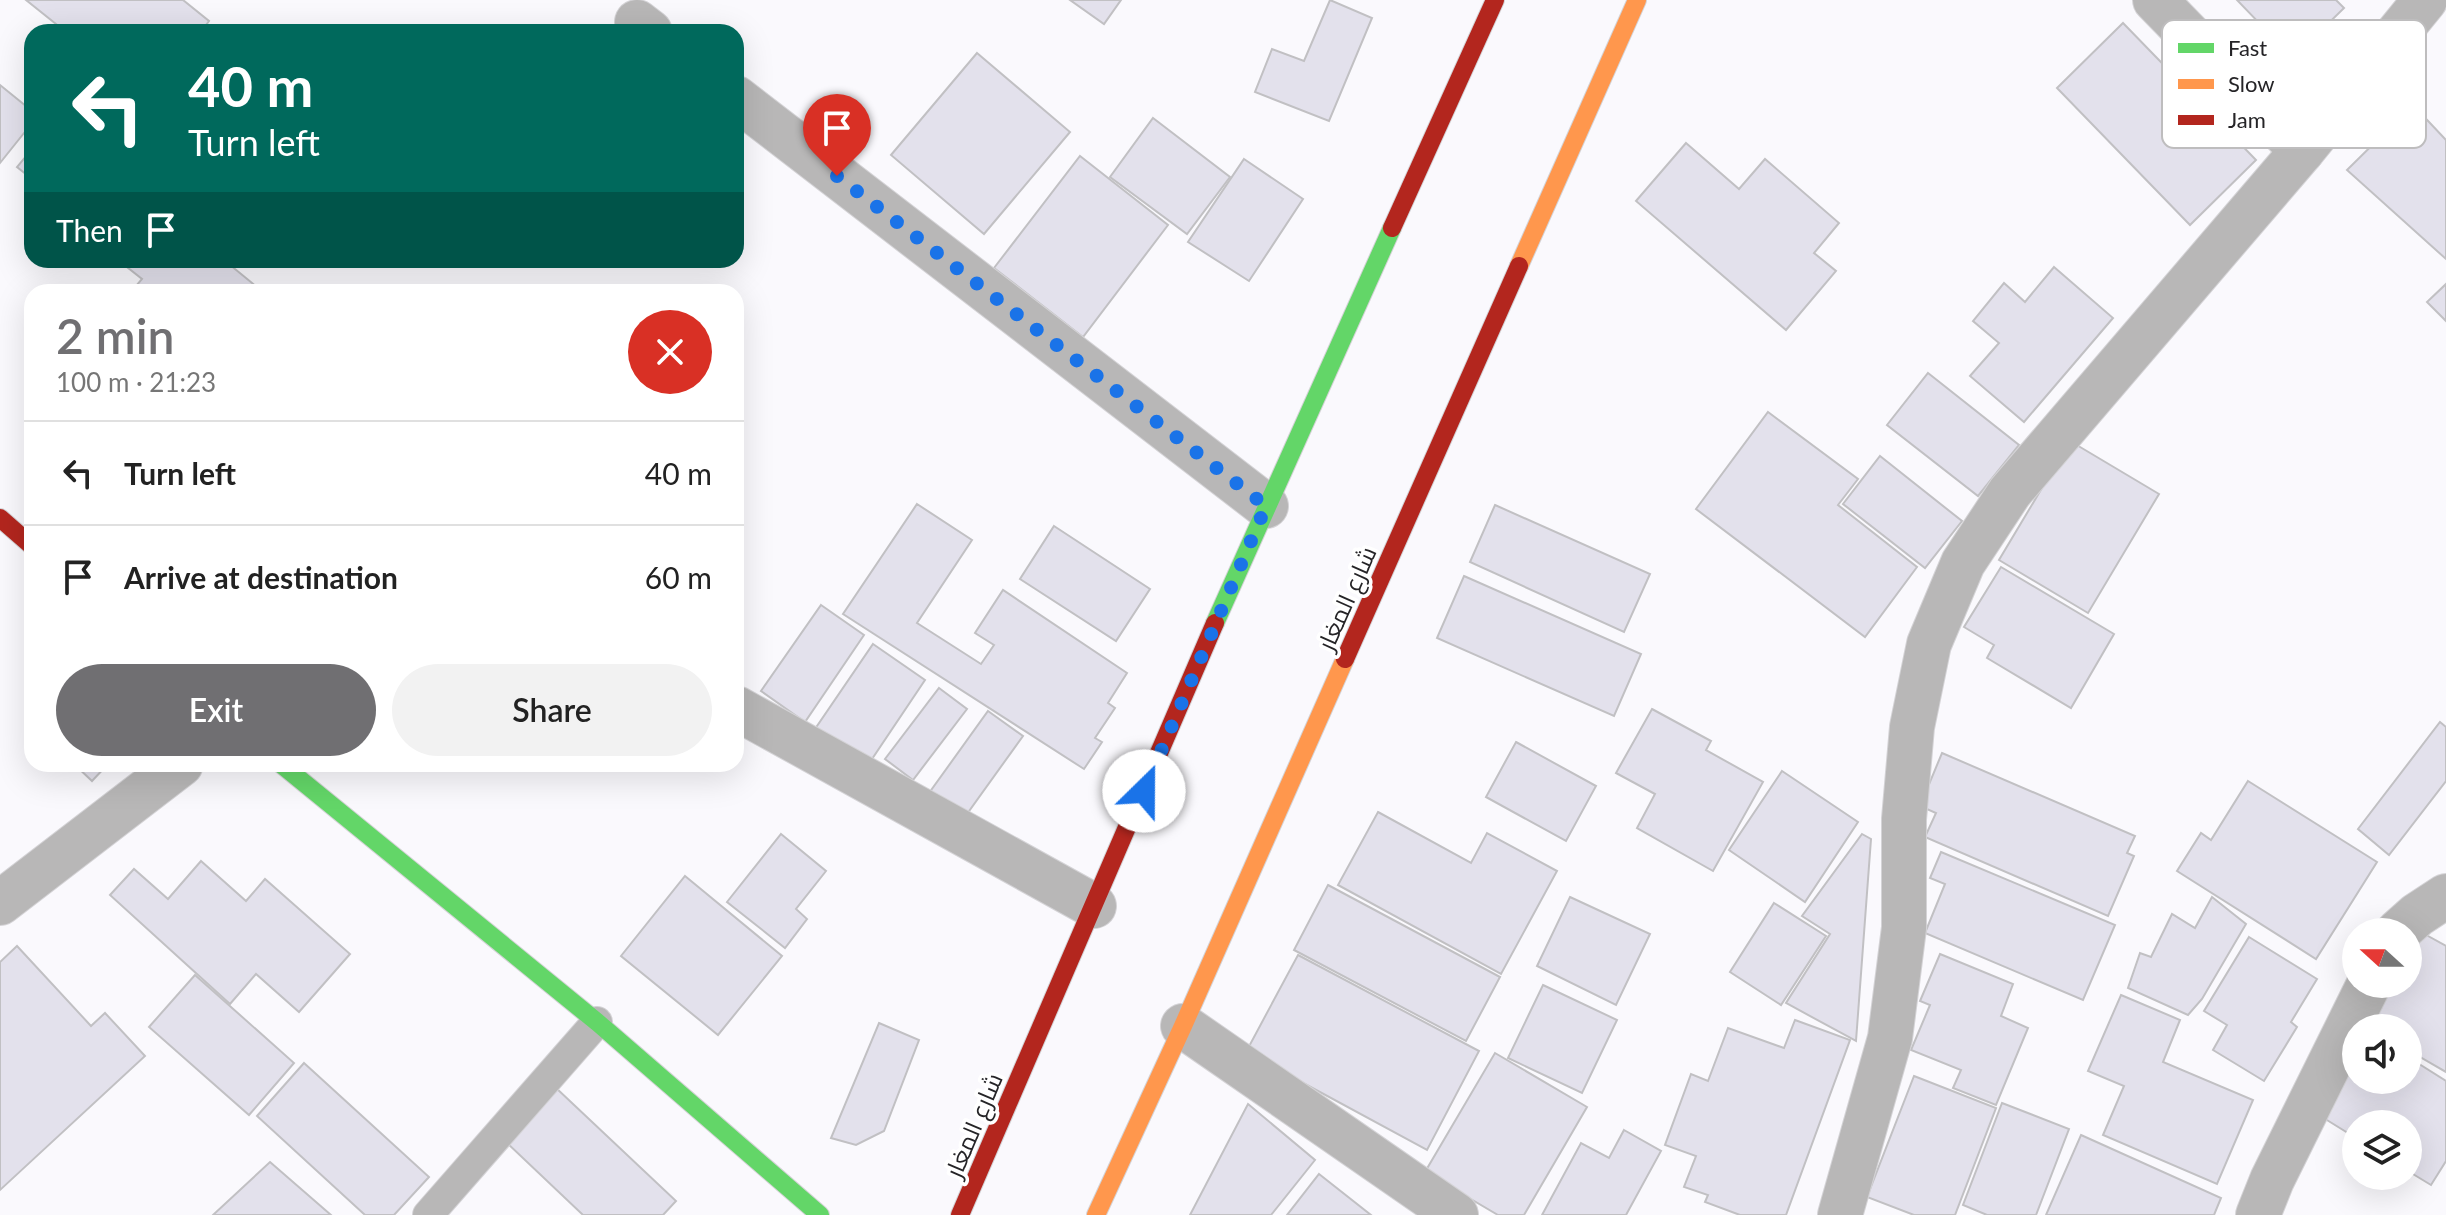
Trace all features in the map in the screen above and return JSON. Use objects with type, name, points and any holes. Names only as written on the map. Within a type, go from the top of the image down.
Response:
[{"type":"main road","name":"شارع المغار","points":[[960,1215],[1266,506],[1495,0]]},
{"type":"main road","name":"شارع المغار","points":[[1096,1215],[1183,1026],[1637,0]]},
{"type":"main road","points":[[0,518],[24,539]]},
{"type":"main road","points":[[291,772],[597,1022],[820,1215]]},
{"type":"street","points":[[2155,0],[2174,20]]},
{"type":"street","points":[[2409,20],[2425,0]]},
{"type":"street","points":[[744,104],[1266,506]]},
{"type":"street","points":[[2299,148],[2302,151]]},
{"type":"street","points":[[1840,1215],[1890,1038],[1904,928],[1904,819],[1912,727],[1929,644],[1963,563],[2010,492],[2304,148]]},
{"type":"street","points":[[744,712],[1094,906]]},
{"type":"street","points":[[0,903],[171,772]]},
{"type":"street","points":[[2414,918],[2446,896]]},
{"type":"street","points":[[2258,1215],[2272,1180],[2362,998]]},
{"type":"street","points":[[1183,1026],[1456,1215]]},
{"type":"lane","points":[[428,1215],[597,1022]]},
{"type":"building","points":[[26,0],[183,0],[209,21],[207,24],[56,24]]},
{"type":"building","points":[[1070,0],[1121,0],[1104,24]]},
{"type":"building","points":[[1330,0],[1372,18],[1329,121],[1255,92],[1272,49],[1304,61]]},
{"type":"building","points":[[2237,0],[2336,0],[2344,8],[2332,20],[2256,20]]},
{"type":"building","points":[[2123,23],[2162,63],[2162,148],[2244,148],[2256,160],[2190,225],[2057,88]]},
{"type":"building","points":[[977,53],[1070,132],[984,234],[891,155]]},
{"type":"building","points":[[0,85],[24,104],[24,133],[0,163]]},
{"type":"building","points":[[1153,118],[1230,177],[1187,234],[1110,177]]},
{"type":"building","points":[[2426,119],[2446,140],[2446,259],[2347,170],[2369,148],[2426,148]]},
{"type":"building","points":[[1686,143],[1739,189],[1765,159],[1839,223],[1814,253],[1836,271],[1786,330],[1636,201]]},
{"type":"building","points":[[1080,156],[1168,225],[1083,337],[994,268]]},
{"type":"building","points":[[24,159],[24,173],[17,167]]},
{"type":"building","points":[[1244,159],[1303,199],[1249,281],[1188,242]]},
{"type":"building","points":[[2054,267],[2113,318],[2024,422],[1970,376],[1999,343],[1973,321],[2004,283],[2025,302]]},
{"type":"building","points":[[128,268],[234,268],[253,284],[138,284],[142,279]]},
{"type":"building","points":[[2446,284],[2446,321],[2427,302]]},
{"type":"building","points":[[1928,373],[2019,445],[1978,496],[1887,425]]},
{"type":"building","points":[[1768,412],[1858,479],[1838,505],[1917,567],[1865,637],[1696,509]]},
{"type":"building","points":[[2070,441],[2159,494],[2088,613],[1999,560]]},
{"type":"building","points":[[1880,456],[1962,521],[1925,568],[1843,504]]},
{"type":"building","points":[[917,504],[972,540],[917,623],[981,664],[994,645],[975,633],[1003,590],[1127,673],[1108,703],[1115,708],[1095,738],[1102,742],[1084,769],[843,614]]},
{"type":"building","points":[[1495,505],[1650,574],[1624,632],[1470,562]]},
{"type":"building","points":[[1054,526],[1150,589],[1116,641],[1020,579]]},
{"type":"building","points":[[2001,567],[2114,634],[2071,708],[1987,658],[1994,645],[1964,627]]},
{"type":"building","points":[[1464,576],[1641,654],[1614,716],[1437,638]]},
{"type":"building","points":[[821,605],[864,635],[805,722],[761,691]]},
{"type":"building","points":[[873,644],[925,680],[868,765],[815,729]]},
{"type":"building","points":[[939,688],[967,709],[913,780],[885,759]]},
{"type":"building","points":[[1652,709],[1711,741],[1706,750],[1763,782],[1713,871],[1637,828],[1655,794],[1616,773]]},
{"type":"building","points":[[988,711],[1023,736],[959,825],[924,800]]},
{"type":"building","points":[[2440,722],[2446,727],[2446,781],[2389,855],[2358,829]]},
{"type":"building","points":[[1516,742],[1596,786],[1566,841],[1486,797]]},
{"type":"building","points":[[1942,753],[2135,836],[2127,853],[2134,856],[2108,916],[1925,837],[1936,813],[1920,806]]},
{"type":"building","points":[[1782,771],[1858,822],[1805,902],[1729,850]]},
{"type":"building","points":[[82,772],[100,772],[92,781]]},
{"type":"building","points":[[2248,781],[2377,862],[2316,959],[2177,871],[2201,833],[2211,840]]},
{"type":"building","points":[[1378,812],[1471,863],[1487,833],[1557,871],[1501,974],[1338,885]]},
{"type":"building","points":[[781,834],[826,871],[796,909],[807,919],[785,948],[727,902]]},
{"type":"building","points":[[1862,834],[1871,839],[1856,1041],[1786,1003],[1830,934],[1802,916]]},
{"type":"building","points":[[1941,852],[2115,925],[2083,1000],[1925,933],[1945,884],[1930,878]]},
{"type":"building","points":[[201,861],[246,901],[265,879],[350,954],[299,1012],[256,974],[230,1004],[110,895],[134,869],[168,899]]},
{"type":"building","points":[[685,876],[782,956],[718,1035],[621,956]]},
{"type":"building","points":[[1328,885],[1500,977],[1466,1041],[1294,950]]},
{"type":"building","points":[[1570,897],[1650,934],[1616,1005],[1537,966]]},
{"type":"building","points":[[2212,897],[2246,924],[2202,999],[2188,1015],[2128,988],[2140,953],[2151,957],[2172,914],[2195,928]]},
{"type":"building","points":[[1774,903],[1826,936],[1781,1005],[1730,972]]},
{"type":"building","points":[[2422,933],[2446,946],[2446,1072],[2422,1058],[2422,1014],[2376,1014],[2383,998],[2422,998]]},
{"type":"building","points":[[2249,937],[2317,979],[2291,1022],[2297,1027],[2264,1081],[2213,1050],[2227,1025],[2204,1011]]},
{"type":"building","points":[[17,946],[91,1026],[105,1013],[145,1056],[0,1190],[0,962]]},
{"type":"building","points":[[1940,954],[2013,984],[2001,1016],[2028,1028],[1996,1105],[1953,1088],[1961,1070],[1911,1050],[1930,1005],[1920,1001]]},
{"type":"building","points":[[1298,955],[1479,1051],[1427,1150],[1246,1052]]},
{"type":"building","points":[[195,975],[294,1063],[249,1115],[149,1027]]},
{"type":"building","points":[[1543,985],[1617,1020],[1582,1093],[1508,1058]]},
{"type":"building","points":[[2121,995],[2180,1020],[2163,1062],[2253,1100],[2217,1184],[2103,1135],[2124,1086],[2088,1071]]},
{"type":"building","points":[[1795,1020],[1850,1040],[1786,1215],[1740,1215],[1705,1202],[1708,1195],[1684,1187],[1696,1156],[1665,1145],[1691,1074],[1708,1081],[1728,1028],[1784,1048]]},
{"type":"building","points":[[879,1023],[919,1040],[884,1131],[856,1145],[831,1138]]},
{"type":"building","points":[[1495,1053],[1587,1107],[1524,1215],[1498,1215],[1425,1172]]},
{"type":"building","points":[[304,1063],[429,1177],[394,1215],[365,1215],[257,1116]]},
{"type":"building","points":[[2422,1066],[2446,1081],[2446,1161],[2431,1185],[2422,1180],[2422,1110],[2342,1110],[2342,1129],[2314,1112],[2342,1067],[2342,1094],[2422,1094]]},
{"type":"building","points":[[1914,1076],[1996,1108],[1955,1215],[1914,1215],[1867,1197]]},
{"type":"building","points":[[555,1087],[676,1201],[663,1215],[583,1215],[505,1141]]},
{"type":"building","points":[[2002,1103],[2069,1129],[2036,1215],[1987,1215],[1963,1205]]},
{"type":"building","points":[[1248,1104],[1315,1160],[1271,1215],[1190,1215]]},
{"type":"building","points":[[1624,1130],[1661,1151],[1626,1215],[1542,1215],[1581,1143],[1609,1158]]},
{"type":"building","points":[[2081,1135],[2221,1198],[2214,1215],[2046,1215]]},
{"type":"building","points":[[270,1162],[331,1215],[213,1215]]},
{"type":"building","points":[[1319,1174],[1371,1215],[1287,1215]]},
{"type":"traffic: fast","points":[[1215,623],[1392,228]]},
{"type":"traffic: fast","points":[[291,772],[597,1022],[820,1215]]},
{"type":"traffic: slow","points":[[1519,266],[1637,0]]},
{"type":"traffic: slow","points":[[1096,1215],[1345,659]]},
{"type":"traffic: jam","points":[[1392,228],[1495,0]]},
{"type":"traffic: jam","points":[[1345,659],[1519,266]]},
{"type":"traffic: jam","points":[[0,518],[24,539]]},
{"type":"traffic: jam","points":[[960,1215],[1215,623]]},
{"type":"route","points":[[837,176],[1266,506],[1144,791]]}]
